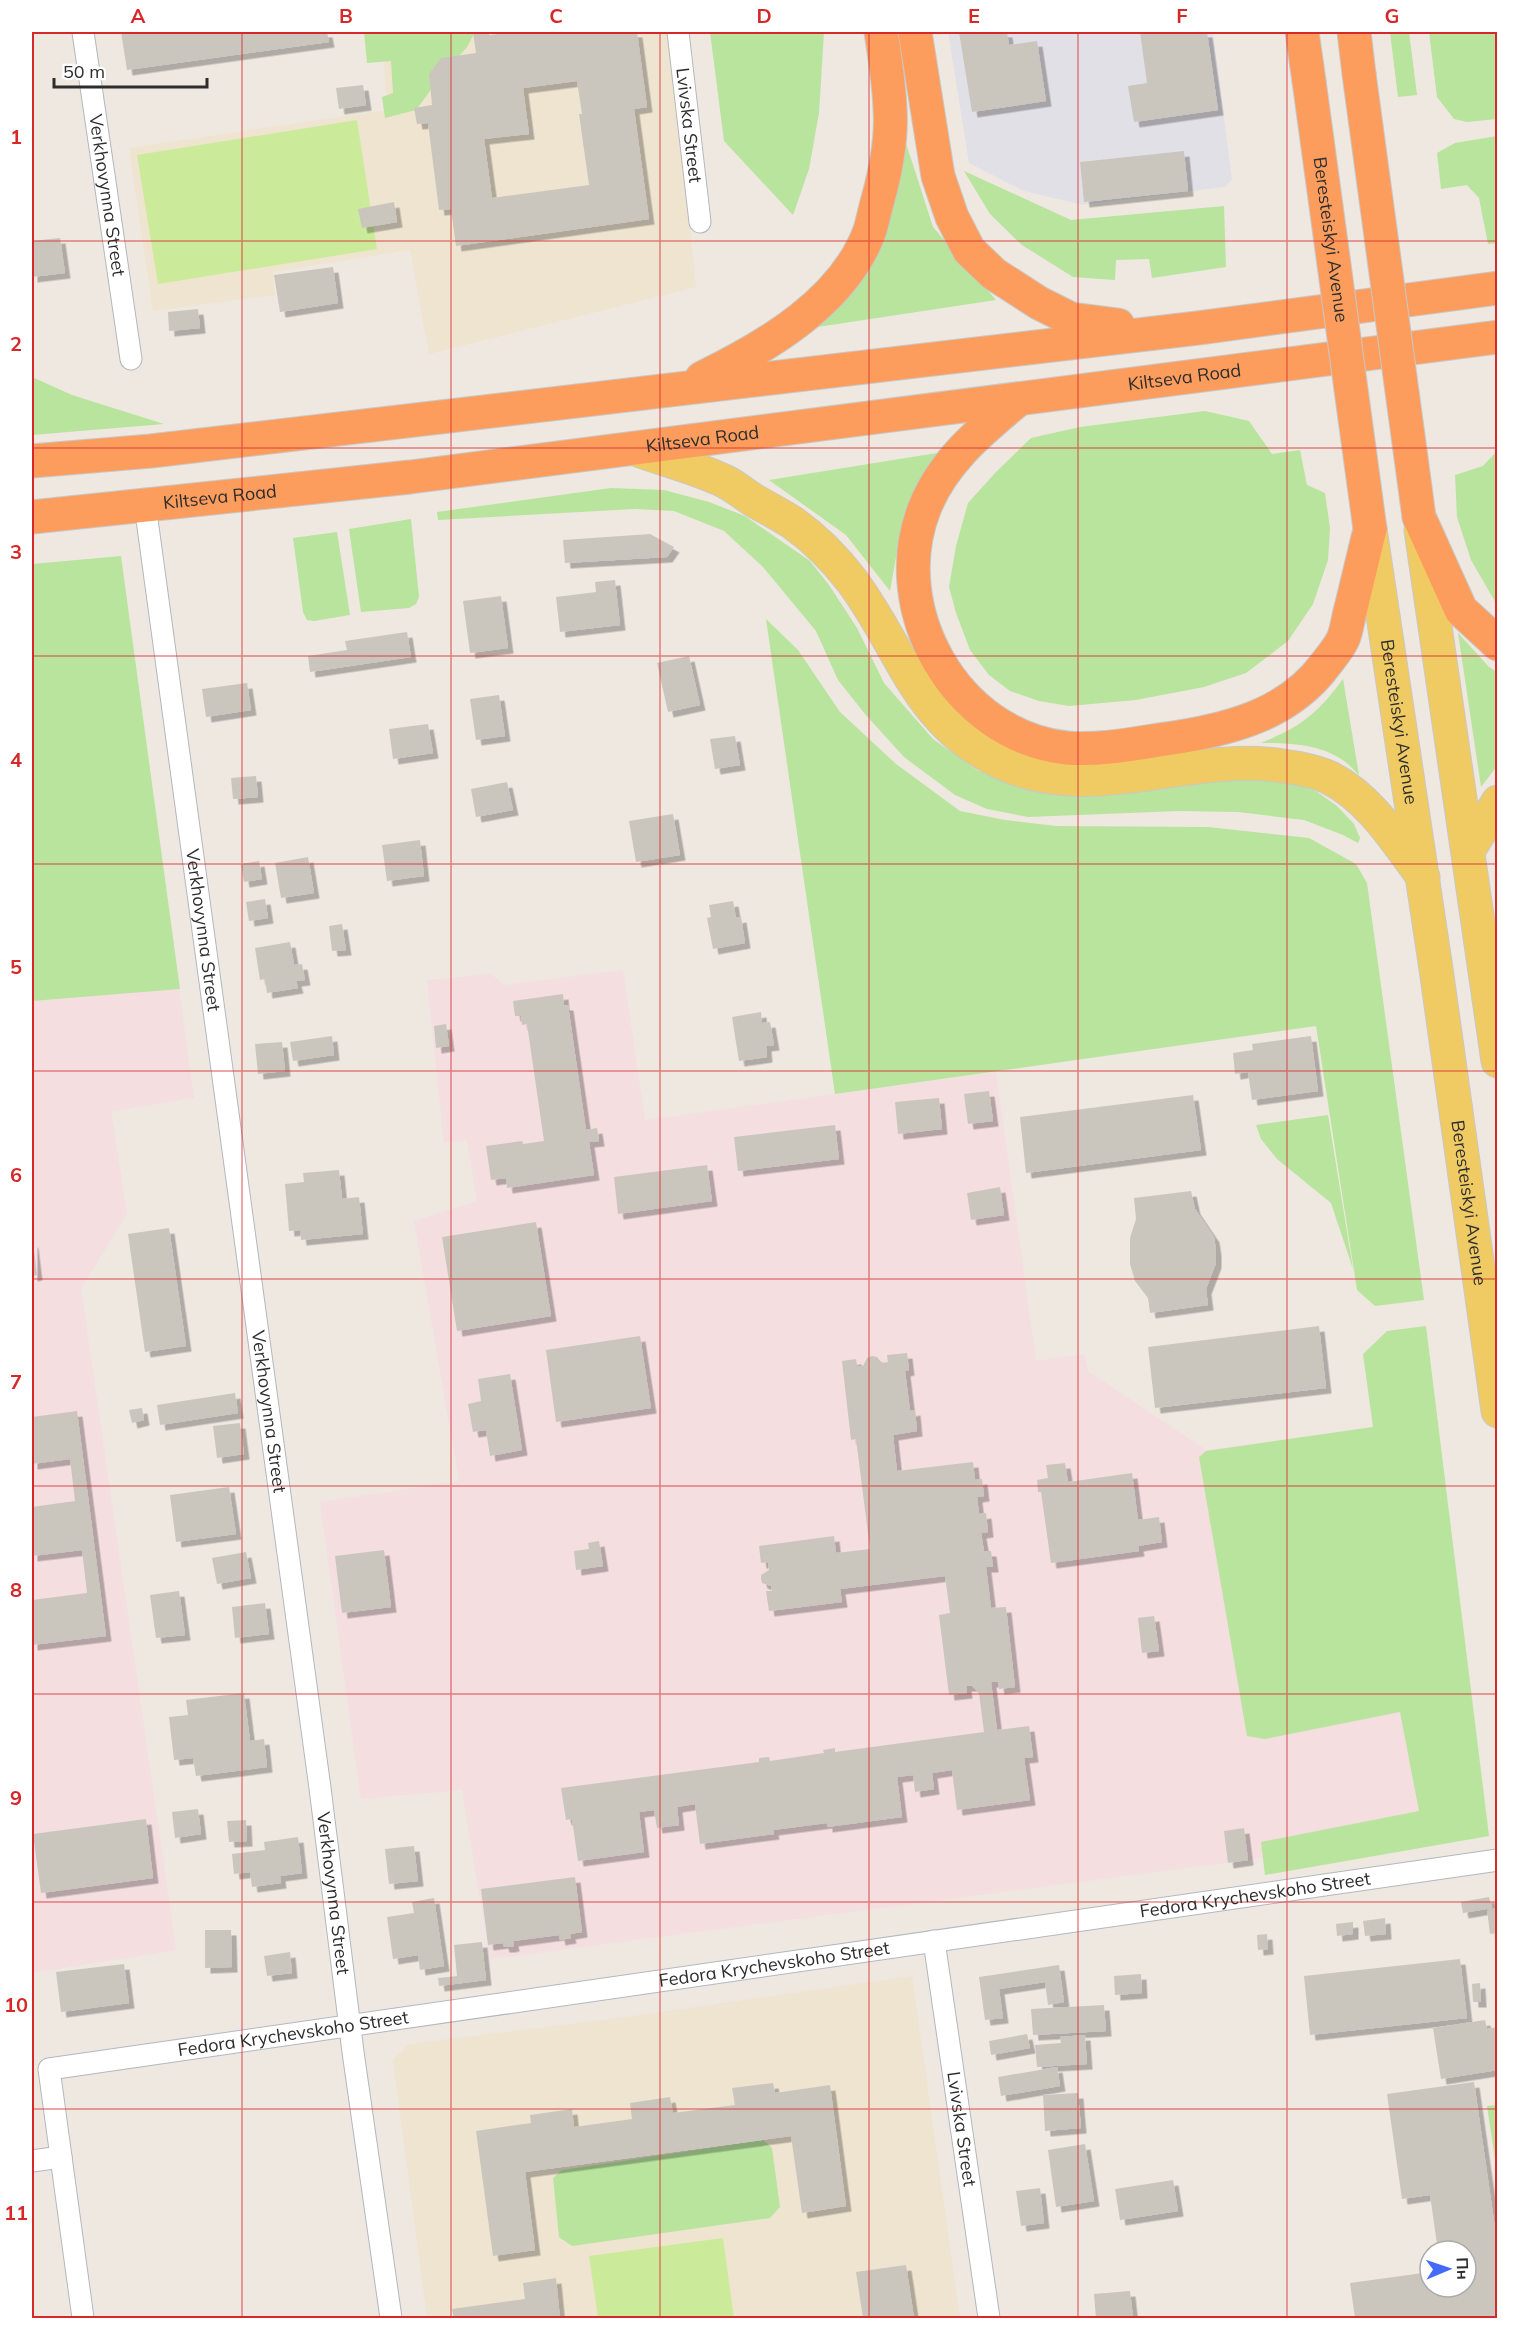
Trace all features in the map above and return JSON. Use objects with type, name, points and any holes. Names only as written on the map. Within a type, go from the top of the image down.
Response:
[{"type":"highway","points":[[682,387],[763,346],[794,323],[819,303],[838,282],[856,256],[869,231],[884,176],[890,142],[891,110],[881,32]]},
{"type":"highway","points":[[915,32],[938,176],[952,217],[969,250],[994,274],[1039,303],[1071,319],[1122,326],[1198,328]]},
{"type":"highway","name":"Beresteiskyi Avenue","points":[[1302,32],[1370,529]]},
{"type":"highway","points":[[1354,32],[1419,517],[1461,610],[1497,644]]},
{"type":"highway","points":[[32,461],[151,451],[1198,328],[1497,288]]},
{"type":"highway","name":"Kiltseva Road","points":[[32,517],[410,477],[1497,337]]},
{"type":"highway","points":[[1019,399],[969,441],[946,468],[926,505],[914,537],[912,569],[923,630],[937,661],[956,688],[980,712],[1007,729],[1035,740],[1066,747],[1104,748],[1222,729],[1279,707],[1303,691],[1343,639],[1370,529]]},
{"type":"main road","points":[[634,449],[726,482],[792,523],[823,549],[851,579],[872,610],[915,687],[941,720],[969,744],[1000,762],[1033,775],[1066,781],[1099,780],[1236,762],[1300,769],[1330,778],[1355,796],[1389,831],[1423,877]]},
{"type":"main road","points":[[1419,517],[1497,1061]]},
{"type":"main road","name":"Beresteiskyi Avenue","points":[[1370,529],[1423,877],[1497,1411]]},
{"type":"main road","points":[[1468,850],[1497,802]]},
{"type":"street","name":"Verkhovynna Street","points":[[83,32],[131,358]]},
{"type":"street","name":"Lvivska Street","points":[[678,32],[700,222]]},
{"type":"street","name":"Verkhovynna Street","points":[[145,505],[391,2319]]},
{"type":"street","name":"Fedora Krychevskoho Street","points":[[61,2157],[50,2068],[1497,1860]]},
{"type":"street","name":"Lvivska Street","points":[[934,1941],[989,2319]]},
{"type":"street","points":[[32,2161],[61,2157],[82,2319]]},
{"type":"shaded area","points":[[670,32],[696,287],[429,354],[410,250],[273,272],[275,295],[153,311],[129,148],[387,110],[382,33]]},
{"type":"shaded area","points":[[948,32],[1213,32],[1232,180],[1224,187],[1083,205],[1024,191],[969,163]]},
{"type":"shaded area","points":[[135,673],[194,1098],[111,1111],[127,1214],[81,1288],[176,1950],[32,1973],[32,688]]},
{"type":"shaded area","points":[[623,970],[645,1120],[996,1072],[1036,1361],[1085,1354],[1088,1371],[1206,1450],[1373,1427],[1435,1825],[1248,1860],[490,1959],[462,1790],[361,1799],[320,1502],[459,1481],[414,1221],[477,1201],[467,1140],[444,1143],[427,980],[491,974],[504,985]]},
{"type":"shaded area","points":[[912,1976],[960,2318],[427,2318],[393,2060],[409,2044],[641,2015]]},
{"type":"green space","points":[[364,32],[475,32],[467,47],[441,76],[416,110],[385,118],[382,97],[393,93],[391,61],[367,63]]},
{"type":"green space","points":[[710,32],[824,32],[819,113],[809,169],[793,215],[724,141]]},
{"type":"green space","points":[[1390,32],[1409,32],[1417,95],[1398,97]]},
{"type":"green space","points":[[1429,32],[1497,32],[1497,119],[1467,122],[1454,119],[1437,97]]},
{"type":"green space","points":[[357,120],[377,249],[158,284],[137,155]]},
{"type":"green space","points":[[1497,136],[1497,243],[1488,244],[1479,198],[1467,185],[1441,189],[1437,153],[1455,143]]},
{"type":"green space","points":[[904,137],[933,227],[996,300],[811,328]]},
{"type":"green space","points":[[964,171],[1071,220],[1224,206],[1226,267],[1152,278],[1149,259],[1116,260],[1115,280],[1073,277],[1022,245],[990,214]]},
{"type":"green space","points":[[32,377],[72,395],[164,424],[32,435]]},
{"type":"green space","points":[[1205,411],[1249,421],[1272,454],[1300,450],[1307,485],[1325,493],[1330,528],[1328,560],[1313,604],[1288,641],[1246,673],[1204,687],[1136,700],[1069,706],[1039,701],[1010,691],[989,675],[970,650],[949,587],[956,546],[968,503],[1031,438],[1080,427]]},
{"type":"green space","points":[[1497,451],[1497,605],[1471,560],[1457,517],[1455,475],[1483,466]]},
{"type":"green space","points":[[943,452],[915,488],[900,535],[890,591],[846,535],[769,480]]},
{"type":"green space","points":[[611,488],[664,490],[709,502],[745,516],[810,561],[857,628],[884,683],[933,739],[977,770],[1023,787],[1239,773],[1283,779],[1316,791],[1337,806],[1354,824],[1360,838],[1358,843],[1304,820],[1238,812],[1179,811],[1028,817],[987,809],[955,795],[904,757],[838,680],[816,631],[763,567],[724,531],[674,511],[635,509],[438,520],[437,512]]},
{"type":"green space","points":[[411,519],[419,597],[416,604],[409,608],[361,612],[349,529]]},
{"type":"green space","points":[[337,532],[350,615],[314,621],[307,620],[303,612],[293,538]]},
{"type":"green space","points":[[121,556],[180,989],[32,1001],[32,564]]},
{"type":"green space","points":[[766,619],[798,650],[840,712],[896,764],[960,811],[1005,820],[1056,826],[1208,827],[1309,838],[1356,864],[1367,883],[1424,1300],[1375,1306],[1357,1290],[1316,1026],[835,1094]]},
{"type":"green space","points":[[1458,633],[1489,667],[1497,672],[1497,766],[1481,787]]},
{"type":"green space","points":[[1343,679],[1359,775],[1344,761],[1323,750],[1292,744],[1261,743],[1308,718]]},
{"type":"green space","points":[[1328,1115],[1353,1269],[1331,1203],[1277,1159],[1261,1139],[1256,1125]]},
{"type":"green space","points":[[1426,1326],[1489,1836],[1265,1875],[1261,1842],[1419,1811],[1400,1712],[1265,1739],[1247,1736],[1199,1457],[1206,1451],[1373,1427],[1363,1354],[1387,1331]]},
{"type":"green space","points":[[1498,2105],[1497,2172],[1487,2106]]},
{"type":"green space","points":[[763,2140],[772,2148],[780,2207],[770,2218],[572,2246],[559,2237],[553,2178],[562,2170]]},
{"type":"green space","points":[[723,2238],[734,2318],[598,2318],[589,2256]]},
{"type":"building","points":[[121,32],[327,32],[329,42],[127,70]]},
{"type":"building","points":[[473,32],[489,32],[489,35],[518,32],[637,32],[647,107],[634,109],[649,219],[456,246],[451,209],[439,210],[428,123],[417,124],[414,108],[432,105],[429,74],[441,58],[476,53]],"holes":[[[577,81],[582,114],[579,114],[589,185],[492,198],[484,139],[529,134],[523,88]]]},
{"type":"building","points":[[959,32],[1007,32],[1009,45],[1037,41],[1046,101],[972,112]]},
{"type":"building","points":[[1140,32],[1207,32],[1218,110],[1134,122],[1128,86],[1147,83]]},
{"type":"building","points":[[363,85],[366,105],[339,109],[336,88]]},
{"type":"building","points":[[1184,151],[1188,191],[1084,202],[1080,162]]},
{"type":"building","points":[[394,202],[397,222],[362,228],[358,209]]},
{"type":"building","points":[[60,238],[65,273],[32,277],[32,241]]},
{"type":"building","points":[[333,267],[338,303],[280,312],[274,275]]},
{"type":"building","points":[[198,309],[200,328],[169,331],[168,312]]},
{"type":"building","points":[[650,534],[674,547],[667,557],[565,563],[563,540]]},
{"type":"building","points":[[615,580],[620,625],[560,632],[556,597],[596,592],[595,582]]},
{"type":"building","points":[[501,596],[508,648],[470,653],[463,601]]},
{"type":"building","points":[[407,632],[411,657],[310,672],[308,656],[347,650],[345,641]]},
{"type":"building","points":[[689,656],[700,705],[668,712],[657,663]]},
{"type":"building","points":[[247,683],[251,710],[206,717],[202,689]]},
{"type":"building","points":[[499,695],[505,736],[476,740],[470,699]]},
{"type":"building","points":[[428,724],[433,753],[393,759],[389,729]]},
{"type":"building","points":[[735,736],[740,765],[715,769],[710,739]]},
{"type":"building","points":[[256,776],[258,797],[233,799],[231,778]]},
{"type":"building","points":[[507,782],[513,810],[476,817],[471,789]]},
{"type":"building","points":[[673,814],[680,855],[636,862],[629,821]]},
{"type":"building","points":[[420,840],[424,876],[387,881],[382,845]]},
{"type":"building","points":[[308,857],[314,893],[281,898],[275,863]]},
{"type":"building","points":[[259,861],[262,879],[244,882],[241,864]]},
{"type":"building","points":[[265,899],[268,918],[249,921],[246,902]]},
{"type":"building","points":[[733,901],[736,918],[741,917],[745,943],[713,949],[707,918],[711,917],[709,905]]},
{"type":"building","points":[[342,924],[346,950],[332,951],[329,926]]},
{"type":"building","points":[[290,942],[294,965],[302,964],[305,980],[296,981],[298,988],[267,993],[265,979],[260,980],[255,948]]},
{"type":"building","points":[[563,994],[564,1005],[568,1005],[586,1130],[597,1128],[599,1141],[589,1142],[594,1175],[507,1188],[506,1178],[491,1180],[486,1146],[522,1141],[523,1144],[544,1141],[527,1024],[522,1025],[521,1016],[515,1016],[513,1001]]},
{"type":"building","points":[[761,1012],[762,1023],[770,1022],[774,1045],[766,1046],[767,1057],[739,1061],[732,1017]]},
{"type":"building","points":[[446,1024],[449,1046],[436,1048],[434,1026]]},
{"type":"building","points":[[332,1036],[334,1055],[293,1061],[290,1042]]},
{"type":"building","points":[[1311,1036],[1318,1091],[1252,1100],[1248,1072],[1235,1074],[1233,1053],[1253,1050],[1252,1044]]},
{"type":"building","points":[[282,1042],[285,1071],[258,1074],[255,1044]]},
{"type":"building","points":[[989,1091],[993,1121],[968,1124],[964,1094]]},
{"type":"building","points":[[1193,1095],[1201,1150],[1026,1173],[1020,1117]]},
{"type":"building","points":[[939,1098],[942,1129],[898,1134],[895,1102]]},
{"type":"building","points":[[835,1125],[839,1159],[738,1171],[734,1137]]},
{"type":"building","points":[[707,1165],[712,1201],[618,1214],[614,1177]]},
{"type":"building","points":[[339,1170],[342,1199],[359,1197],[363,1234],[301,1240],[300,1230],[289,1231],[285,1184],[304,1182],[303,1173]]},
{"type":"building","points":[[1000,1187],[1004,1215],[971,1220],[967,1193]]},
{"type":"building","points":[[1191,1191],[1195,1209],[1214,1237],[1216,1250],[1216,1263],[1206,1289],[1208,1305],[1150,1313],[1148,1298],[1135,1281],[1130,1264],[1130,1238],[1136,1219],[1134,1198]]},
{"type":"building","points":[[536,1222],[551,1316],[457,1331],[442,1237]]},
{"type":"building","points":[[169,1228],[186,1346],[145,1352],[128,1234]]},
{"type":"building","points":[[32,1243],[37,1275],[32,1276]]},
{"type":"building","points":[[1319,1326],[1326,1388],[1155,1408],[1148,1347]]},
{"type":"building","points":[[640,1336],[651,1408],[556,1422],[546,1350]]},
{"type":"building","points":[[907,1353],[909,1370],[905,1371],[910,1411],[915,1410],[917,1431],[893,1435],[897,1471],[973,1462],[975,1480],[982,1479],[984,1496],[977,1497],[979,1514],[986,1513],[988,1532],[981,1533],[984,1551],[991,1551],[993,1567],[986,1567],[991,1608],[1006,1607],[1015,1687],[999,1689],[998,1682],[991,1682],[997,1730],[1029,1726],[1033,1757],[1024,1758],[1030,1800],[957,1810],[952,1770],[932,1773],[934,1789],[915,1792],[913,1775],[897,1777],[902,1817],[827,1827],[827,1823],[773,1830],[774,1834],[700,1844],[695,1804],[677,1807],[679,1825],[657,1828],[654,1810],[639,1812],[644,1852],[578,1861],[572,1819],[566,1820],[561,1788],[759,1762],[759,1758],[769,1757],[770,1761],[824,1753],[823,1750],[835,1748],[835,1752],[984,1732],[979,1693],[972,1686],[966,1686],[967,1693],[949,1695],[939,1615],[950,1613],[945,1576],[840,1589],[842,1602],[769,1611],[766,1591],[772,1591],[771,1586],[762,1583],[761,1579],[761,1575],[769,1570],[768,1562],[761,1563],[759,1546],[834,1536],[836,1553],[870,1549],[856,1439],[851,1440],[842,1361],[856,1359],[857,1366],[863,1366],[867,1358],[872,1356],[877,1357],[882,1363],[888,1362],[887,1355]]},
{"type":"building","points":[[510,1374],[522,1450],[490,1456],[486,1430],[473,1432],[468,1404],[481,1401],[478,1379]]},
{"type":"building","points":[[235,1393],[238,1413],[160,1425],[157,1405]]},
{"type":"building","points":[[142,1408],[144,1420],[132,1423],[129,1410]]},
{"type":"building","points":[[77,1411],[106,1636],[32,1645],[32,1600],[87,1593],[82,1550],[32,1556],[32,1507],[75,1501],[70,1459],[32,1464],[32,1417]]},
{"type":"building","points":[[240,1423],[244,1454],[217,1458],[213,1426]]},
{"type":"building","points":[[1065,1463],[1068,1482],[1132,1473],[1138,1520],[1159,1517],[1162,1542],[1138,1546],[1139,1551],[1051,1563],[1041,1492],[1038,1492],[1037,1480],[1048,1478],[1046,1465]]},
{"type":"building","points":[[229,1487],[236,1534],[176,1542],[170,1495]]},
{"type":"building","points":[[599,1541],[603,1566],[576,1570],[574,1551],[589,1549],[588,1543]]},
{"type":"building","points":[[384,1550],[391,1607],[342,1613],[335,1556]]},
{"type":"building","points":[[246,1552],[251,1578],[217,1584],[212,1558]]},
{"type":"building","points":[[179,1591],[185,1635],[156,1638],[150,1595]]},
{"type":"building","points":[[265,1603],[269,1634],[235,1638],[232,1607]]},
{"type":"building","points":[[1154,1616],[1159,1651],[1142,1653],[1138,1618]]},
{"type":"building","points":[[244,1693],[250,1741],[264,1739],[267,1767],[196,1776],[193,1758],[174,1760],[169,1717],[188,1715],[186,1700]]},
{"type":"building","points":[[198,1809],[201,1834],[175,1838],[172,1812]]},
{"type":"building","points":[[146,1819],[153,1878],[41,1893],[33,1834]]},
{"type":"building","points":[[246,1820],[247,1841],[229,1842],[227,1821]]},
{"type":"building","points":[[1244,1828],[1248,1860],[1228,1863],[1224,1831]]},
{"type":"building","points":[[298,1837],[302,1873],[280,1876],[281,1883],[252,1887],[250,1872],[234,1874],[232,1854],[265,1850],[264,1842]]},
{"type":"building","points":[[414,1846],[418,1881],[389,1884],[385,1849]]},
{"type":"building","points":[[575,1877],[582,1932],[570,1934],[571,1938],[560,1940],[559,1935],[513,1941],[514,1946],[509,1947],[504,1947],[503,1943],[488,1945],[481,1889]]},
{"type":"building","points":[[1489,1897],[1492,1908],[1463,1913],[1461,1902]]},
{"type":"building","points":[[434,1898],[444,1966],[420,1970],[418,1955],[393,1959],[387,1917],[414,1913],[412,1902]]},
{"type":"building","points":[[1498,1908],[1498,1933],[1490,1934],[1487,1910]]},
{"type":"building","points":[[1385,1918],[1386,1934],[1365,1936],[1363,1921]]},
{"type":"building","points":[[1353,1922],[1353,1934],[1337,1936],[1336,1924]]},
{"type":"building","points":[[205,1930],[231,1930],[232,1967],[205,1968]]},
{"type":"building","points":[[1267,1934],[1268,1949],[1258,1950],[1257,1935]]},
{"type":"building","points":[[482,1942],[486,1980],[439,1986],[438,1978],[457,1976],[454,1945]]},
{"type":"building","points":[[290,1952],[292,1973],[267,1976],[264,1956]]},
{"type":"building","points":[[1460,1959],[1467,2018],[1310,2035],[1304,1976]]},
{"type":"building","points":[[124,1964],[129,2003],[61,2012],[56,1972]]},
{"type":"building","points":[[1059,1965],[1064,2002],[1048,2005],[1045,1982],[999,1989],[1003,2018],[985,2020],[979,1977]]},
{"type":"building","points":[[1141,1974],[1142,1993],[1115,1995],[1114,1976]]},
{"type":"building","points":[[1480,1983],[1481,2002],[1473,2002],[1472,1984]]},
{"type":"building","points":[[1104,2005],[1106,2031],[1033,2035],[1031,2009]]},
{"type":"building","points":[[1485,2020],[1487,2029],[1498,2027],[1498,2070],[1441,2079],[1433,2028]]},
{"type":"building","points":[[1027,2034],[1030,2048],[991,2055],[989,2041]]},
{"type":"building","points":[[1085,2035],[1087,2064],[1037,2067],[1035,2045],[1061,2043],[1060,2037]]},
{"type":"building","points":[[1057,2067],[1060,2086],[1001,2096],[998,2077]]},
{"type":"building","points":[[1474,2082],[1498,2249],[1498,2318],[1355,2318],[1350,2283],[1418,2274],[1418,2299],[1478,2299],[1478,2239],[1436,2239],[1430,2195],[1402,2199],[1387,2094]]},
{"type":"building","points":[[773,2083],[775,2093],[830,2085],[846,2206],[802,2213],[791,2136],[525,2172],[535,2250],[493,2256],[476,2131],[531,2123],[530,2115],[572,2109],[574,2127],[632,2119],[630,2103],[670,2097],[673,2113],[735,2105],[732,2088]]},
{"type":"building","points":[[1078,2093],[1081,2128],[1045,2131],[1043,2095]]},
{"type":"building","points":[[1085,2144],[1094,2201],[1056,2207],[1048,2150]]},
{"type":"building","points":[[1173,2180],[1178,2211],[1120,2220],[1115,2189]]},
{"type":"building","points":[[1040,2188],[1044,2223],[1021,2226],[1016,2191]]},
{"type":"building","points":[[906,2265],[914,2318],[863,2318],[856,2272]]},
{"type":"building","points":[[556,2278],[560,2318],[454,2318],[452,2309],[525,2299],[523,2283]]},
{"type":"building","points":[[1130,2291],[1133,2318],[1096,2318],[1094,2294]]}]
